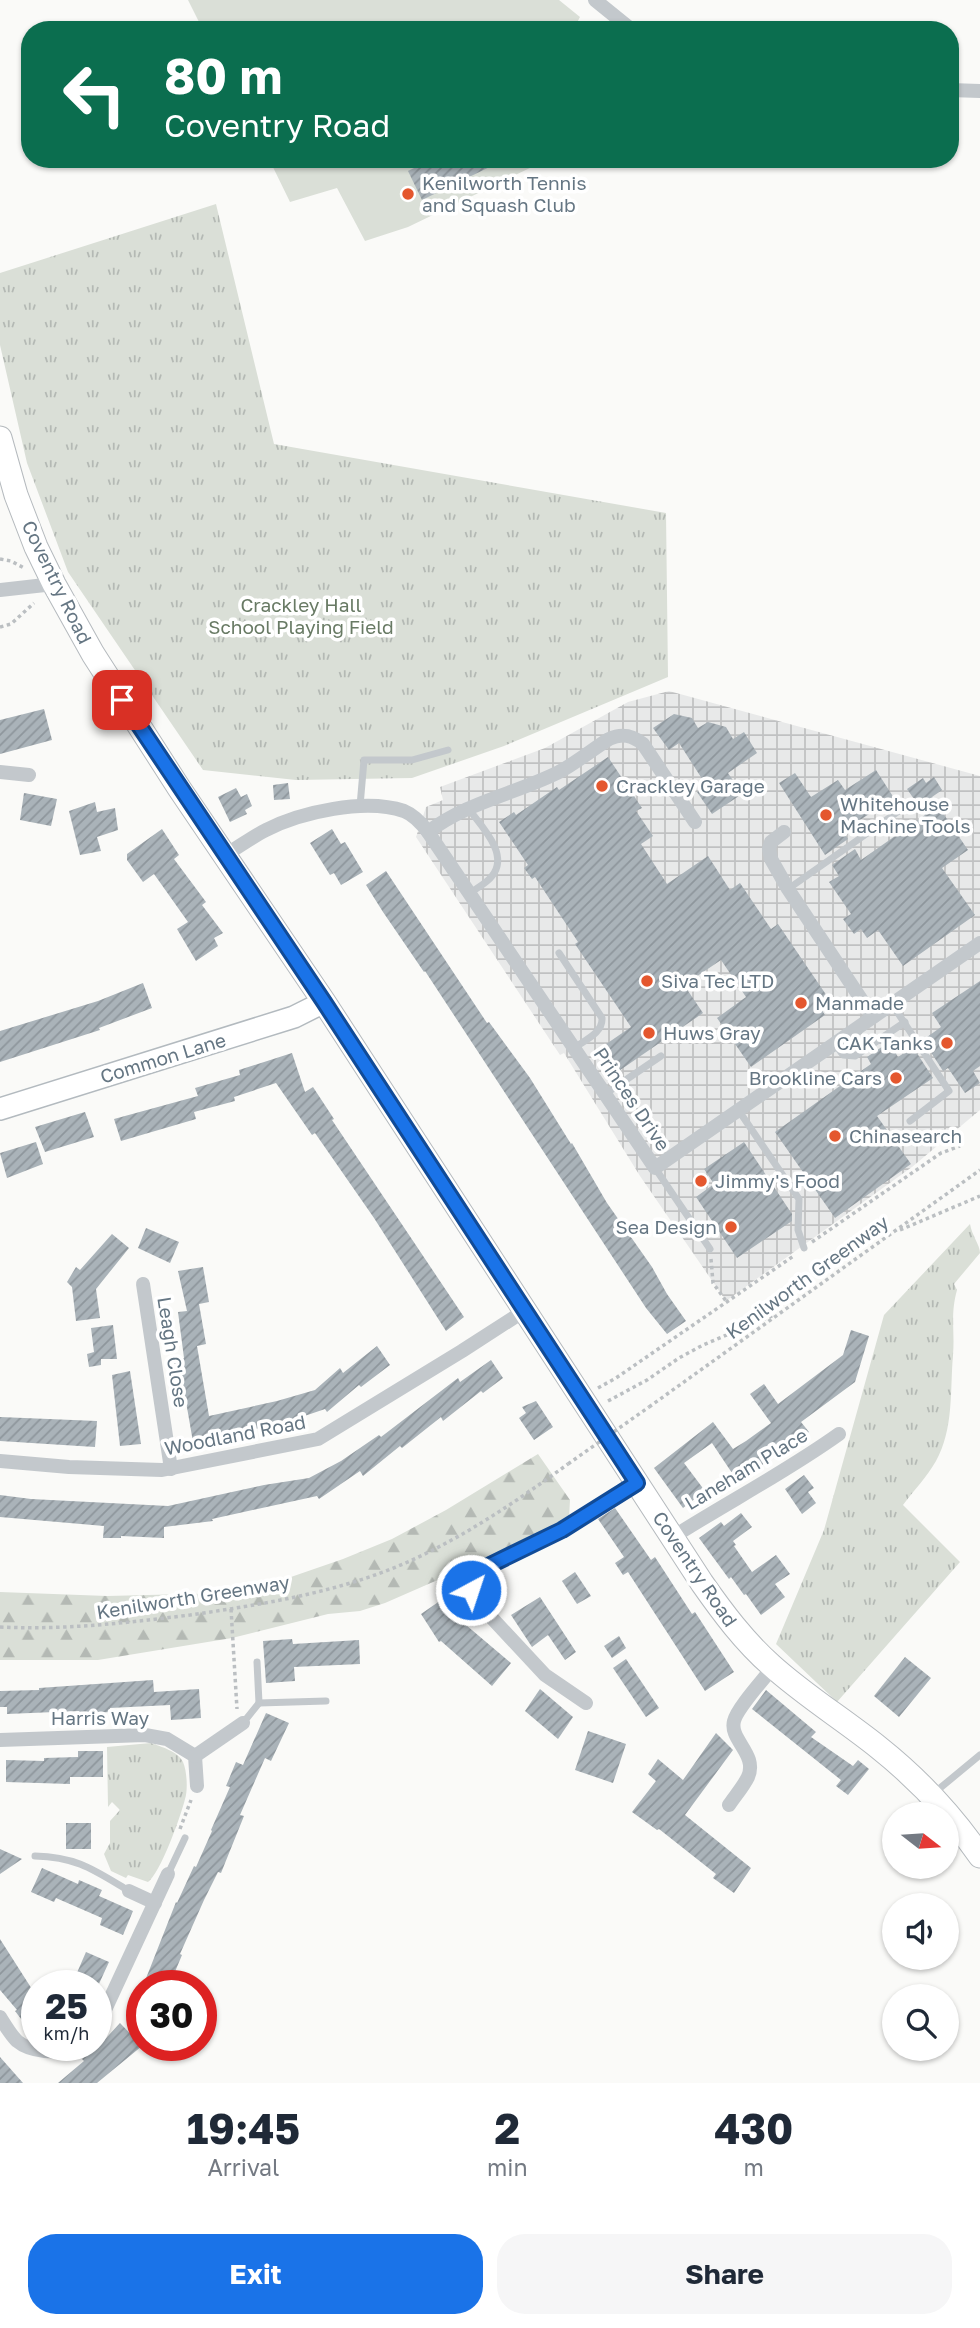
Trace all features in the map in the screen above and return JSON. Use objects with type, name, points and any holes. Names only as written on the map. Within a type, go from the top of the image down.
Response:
[{"type":"main road","name":"Coventry Road","points":[[0,438],[26,523],[54,584],[93,654],[724,1614],[773,1667],[879,1748],[931,1796],[980,1856]]},
{"type":"street","points":[[595,0],[621,21]]},
{"type":"street","points":[[959,90],[980,91]]},
{"type":"street","points":[[0,590],[54,584]]},
{"type":"street","points":[[428,832],[443,820],[468,807],[561,771],[609,738],[618,735],[636,739],[650,753],[695,822]]},
{"type":"street","points":[[0,772],[29,775]]},
{"type":"street","name":"Princes Drive","points":[[225,856],[265,830],[313,812],[360,807],[403,811],[416,818],[470,893],[655,1168],[980,943]]},
{"type":"street","points":[[784,832],[771,842],[769,855],[788,889],[873,1017]]},
{"type":"street","name":"Common Lane","points":[[0,1108],[294,1017],[324,1002]]},
{"type":"street","name":"Leagh Close","points":[[143,1284],[171,1469]]},
{"type":"street","name":"Woodland Road","points":[[0,1461],[69,1467],[171,1469],[318,1439],[462,1352],[524,1311]]},
{"type":"street","name":"Laneham Place","points":[[673,1537],[766,1482],[839,1434]]},
{"type":"street","points":[[586,1703],[545,1675],[477,1602],[471,1590],[472,1581],[478,1571],[562,1530],[637,1483]]},
{"type":"street","points":[[729,1805],[750,1770],[747,1754],[733,1728],[735,1716],[773,1667]]},
{"type":"street","points":[[197,1786],[195,1756],[243,1723]]},
{"type":"street","name":"Harris Way","points":[[0,1740],[145,1735],[167,1739],[195,1756]]},
{"type":"street","points":[[112,1995],[168,1874]]},
{"type":"street","points":[[129,1891],[155,1903]]},
{"type":"street","points":[[0,2017],[21,2044]]},
{"type":"lane","points":[[360,807],[364,760],[412,760],[448,750]]},
{"type":"lane","points":[[788,889],[906,806]]},
{"type":"lane","points":[[468,807],[496,848],[498,859],[492,876],[470,893]]},
{"type":"lane","points":[[559,953],[602,1018],[598,1031],[574,1048]]},
{"type":"lane","points":[[892,1004],[949,1091],[910,1121]]},
{"type":"lane","points":[[835,1044],[843,1055],[855,1056],[905,1022]]},
{"type":"lane","points":[[605,1094],[661,1056]]},
{"type":"lane","points":[[738,1110],[799,1199],[798,1230],[804,1248]]},
{"type":"lane","points":[[655,1168],[710,1250]]},
{"type":"lane","points":[[243,1723],[259,1703],[257,1662]]},
{"type":"lane","points":[[259,1703],[326,1701]]},
{"type":"lane","points":[[931,1796],[980,1755]]},
{"type":"lane","points":[[168,1874],[185,1838]]},
{"type":"lane","points":[[35,1856],[73,1860],[129,1891]]},
{"type":"path","points":[[0,627],[11,624],[54,584]]},
{"type":"path","points":[[587,1406],[616,1378],[726,1301],[941,1153],[960,1146]]},
{"type":"path","name":"Kenilworth Greenway","points":[[0,1627],[87,1628],[262,1605],[353,1583],[409,1561],[465,1534],[512,1505],[980,1170]]},
{"type":"path","points":[[892,1234],[980,1196]]},
{"type":"path","points":[[710,1250],[713,1283],[726,1301]]},
{"type":"path","points":[[587,1406],[647,1380],[703,1345],[783,1311]]},
{"type":"path","points":[[231,1609],[237,1712],[243,1723]]},
{"type":"shaded area","points":[[669,691],[980,776],[980,1110],[912,1167],[726,1301],[640,1176],[564,1053],[560,1055],[416,837],[426,807],[443,800],[440,787],[545,748],[628,702]]},
{"type":"green space","points":[[188,0],[559,0],[580,17],[578,21],[198,21]]},
{"type":"green space","name":"Kenilworth Tennis and Squash Club","points":[[273,168],[530,168],[408,227],[365,241],[337,188],[290,202]]},
{"type":"green space","name":"Crackley Hall School Playing Field","points":[[216,204],[274,444],[666,513],[668,677],[504,746],[412,778],[296,780],[203,770],[68,572],[27,463],[0,345],[0,273]]},
{"type":"green space","points":[[970,1224],[980,1253],[954,1284],[957,1290],[953,1315],[950,1409],[946,1436],[932,1467],[903,1505],[960,1562],[837,1702],[776,1644],[824,1530],[884,1315]]},
{"type":"green space","points":[[538,1454],[570,1500],[569,1519],[504,1551],[385,1603],[360,1611],[328,1614],[232,1638],[98,1660],[0,1660],[0,1592],[107,1596],[229,1593],[262,1587],[392,1539],[446,1510]]},
{"type":"green space","points":[[151,1743],[181,1758],[187,1786],[183,1807],[169,1844],[148,1882],[128,1875],[126,1878],[111,1871],[104,1854],[110,1843],[110,1821],[120,1810],[112,1802],[108,1807],[107,1747]]},
{"type":"building","points":[[414,168],[488,168],[422,200],[408,171]]},
{"type":"building","points":[[44,709],[52,740],[0,754],[0,720]]},
{"type":"building","points":[[674,714],[692,718],[698,728],[708,722],[726,727],[733,739],[744,732],[757,753],[728,773],[742,794],[712,814],[697,792],[706,785],[679,743],[669,750],[653,728]]},
{"type":"building","points":[[608,757],[642,808],[636,811],[653,836],[641,844],[667,884],[708,856],[730,890],[740,883],[771,929],[778,924],[827,996],[817,1003],[825,1015],[751,1067],[717,1018],[746,997],[721,960],[684,985],[703,1013],[613,1075],[596,1051],[631,1027],[575,944],[578,942],[535,877],[532,879],[524,868],[528,865],[499,822],[514,812],[516,815],[557,787],[559,790]]},
{"type":"building","points":[[876,770],[894,798],[843,831],[848,839],[825,855],[779,783],[795,773],[811,797],[838,780],[845,790]]},
{"type":"building","points":[[934,777],[942,790],[932,797],[968,850],[942,868],[975,915],[903,966],[878,930],[867,938],[861,929],[854,934],[843,919],[851,914],[829,882],[839,876],[832,865],[855,849],[861,860],[925,815],[907,789],[923,778],[926,783]]},
{"type":"building","points":[[288,783],[290,799],[274,800],[273,785]]},
{"type":"building","points":[[236,788],[241,797],[247,794],[252,806],[245,810],[247,814],[230,822],[218,797]]},
{"type":"building","points":[[24,793],[57,799],[51,826],[20,820]]},
{"type":"building","points":[[95,802],[97,812],[115,808],[118,830],[97,837],[101,851],[80,855],[69,811]]},
{"type":"building","points":[[162,829],[179,855],[174,859],[206,902],[202,905],[223,933],[214,938],[218,946],[196,961],[177,929],[188,922],[154,874],[143,882],[127,860],[127,854]]},
{"type":"building","points":[[332,829],[341,844],[345,842],[363,872],[341,885],[334,873],[330,875],[310,843]]},
{"type":"building","points":[[386,871],[487,1023],[489,1022],[530,1078],[607,1203],[686,1321],[667,1334],[646,1308],[366,885]]},
{"type":"building","points":[[980,981],[980,1066],[973,1071],[980,1083],[965,1093],[948,1068],[943,1071],[923,1040],[941,1027],[932,1013]]},
{"type":"building","points":[[143,983],[152,1008],[99,1028],[100,1030],[0,1062],[0,1031],[98,1001]]},
{"type":"building","points":[[889,1042],[898,1057],[913,1047],[933,1078],[877,1116],[911,1164],[835,1218],[775,1132],[871,1064],[867,1057]]},
{"type":"building","points":[[292,1053],[305,1092],[313,1087],[334,1119],[332,1120],[464,1317],[446,1331],[374,1218],[315,1133],[312,1135],[276,1083],[234,1097],[235,1101],[194,1112],[196,1119],[121,1141],[114,1119],[198,1096],[195,1088],[240,1075],[239,1070]]},
{"type":"building","points":[[85,1112],[94,1137],[45,1152],[35,1127]]},
{"type":"building","points":[[36,1142],[43,1164],[7,1178],[0,1153]]},
{"type":"building","points":[[744,1142],[792,1214],[792,1221],[737,1258],[696,1197],[714,1184],[704,1169]]},
{"type":"building","points":[[146,1228],[179,1242],[170,1263],[138,1248]]},
{"type":"building","points":[[112,1234],[129,1248],[96,1289],[100,1318],[76,1321],[72,1287],[67,1282],[76,1267],[80,1270]]},
{"type":"building","points":[[203,1267],[209,1302],[199,1304],[206,1344],[197,1346],[209,1416],[315,1390],[340,1368],[343,1373],[377,1346],[390,1365],[361,1387],[359,1385],[327,1412],[325,1409],[284,1423],[193,1442],[185,1396],[181,1397],[174,1361],[184,1358],[178,1312],[187,1311],[178,1271]]},
{"type":"building","points":[[113,1325],[117,1359],[101,1359],[101,1365],[89,1367],[87,1354],[94,1352],[91,1328]]},
{"type":"building","points":[[851,1330],[869,1336],[855,1382],[801,1422],[809,1432],[738,1482],[712,1443],[684,1463],[705,1491],[683,1508],[654,1468],[713,1422],[733,1449],[746,1441],[771,1423],[750,1394],[764,1384],[778,1404],[843,1355]]},
{"type":"building","points":[[491,1360],[503,1378],[483,1393],[481,1391],[443,1421],[441,1417],[363,1476],[360,1471],[319,1499],[317,1496],[212,1519],[213,1521],[164,1527],[164,1538],[103,1538],[104,1526],[0,1517],[0,1495],[168,1506],[309,1478],[341,1461],[379,1435],[381,1437],[458,1378],[460,1382]]},
{"type":"building","points":[[130,1371],[141,1444],[120,1446],[112,1375]]},
{"type":"building","points":[[536,1401],[553,1427],[534,1440],[519,1418],[526,1413],[522,1407]]},
{"type":"building","points":[[0,1417],[97,1421],[95,1447],[0,1441]]},
{"type":"building","points":[[804,1475],[814,1488],[808,1492],[816,1503],[802,1514],[785,1489]]},
{"type":"building","points":[[615,1508],[651,1560],[655,1557],[692,1614],[695,1612],[734,1672],[705,1691],[628,1572],[623,1575],[615,1563],[624,1557],[598,1519]]},
{"type":"building","points":[[741,1513],[752,1527],[733,1541],[752,1572],[776,1555],[790,1574],[775,1584],[785,1597],[761,1615],[731,1577],[729,1579],[699,1538],[721,1522],[724,1526]]},
{"type":"building","points":[[575,1572],[591,1596],[577,1604],[562,1581]]},
{"type":"building","points":[[447,1596],[466,1625],[511,1663],[492,1686],[439,1642],[421,1614]]},
{"type":"building","points":[[540,1597],[576,1652],[565,1660],[548,1635],[532,1647],[511,1615]]},
{"type":"building","points":[[619,1636],[626,1648],[612,1658],[604,1646]]},
{"type":"building","points":[[292,1639],[293,1644],[359,1640],[360,1664],[294,1667],[295,1681],[266,1683],[263,1641]]},
{"type":"building","points":[[905,1657],[931,1678],[899,1717],[874,1696]]},
{"type":"building","points":[[626,1659],[659,1708],[646,1717],[613,1668]]},
{"type":"building","points":[[153,1680],[154,1692],[199,1689],[201,1718],[171,1720],[170,1705],[110,1708],[110,1712],[79,1714],[79,1711],[7,1714],[7,1707],[0,1707],[0,1691]]},
{"type":"building","points":[[540,1689],[573,1717],[558,1739],[525,1711]]},
{"type":"building","points":[[766,1690],[816,1732],[811,1737],[853,1766],[858,1760],[869,1769],[848,1795],[836,1786],[841,1780],[752,1709]]},
{"type":"building","points":[[266,1713],[289,1723],[271,1761],[265,1758],[240,1815],[244,1816],[221,1873],[218,1872],[204,1900],[176,1970],[149,1970],[176,1902],[212,1831],[230,1787],[226,1786],[236,1762],[243,1765]]},
{"type":"building","points":[[588,1731],[626,1744],[613,1783],[575,1770]]},
{"type":"building","points":[[716,1733],[733,1750],[685,1815],[751,1868],[734,1893],[713,1878],[716,1874],[659,1829],[632,1812],[656,1781],[648,1774],[658,1759],[683,1780]]},
{"type":"building","points":[[78,1751],[103,1751],[103,1777],[70,1777],[70,1784],[6,1782],[6,1760],[44,1761],[44,1758],[78,1757]]},
{"type":"building","points":[[66,1823],[91,1823],[91,1849],[66,1849]]},
{"type":"building","points":[[0,1849],[22,1859],[0,1874]]},
{"type":"building","points":[[42,1868],[78,1884],[79,1880],[102,1890],[99,1896],[133,1911],[123,1935],[100,1925],[102,1918],[56,1898],[54,1902],[31,1892]]},
{"type":"building","points":[[0,1939],[21,1972],[21,2019],[0,1990]]},
{"type":"building","points":[[86,1952],[109,1962],[105,1970],[78,1970]]},
{"type":"building","points":[[120,2023],[126,2029],[126,2059],[97,2083],[58,2083],[84,2061],[112,2061],[112,2032]]},
{"type":"building","points":[[0,2057],[23,2083],[0,2083]]},
{"type":"place","name":"Kenilworth Tennis and Squash Club","points":[[408,194]]},
{"type":"place","name":"Crackley Garage","points":[[602,786]]},
{"type":"place","name":"Whitehouse Machine Tools","points":[[826,815]]},
{"type":"place","name":"Siva Tec LTD","points":[[647,981]]},
{"type":"place","name":"Manmade","points":[[801,1003]]},
{"type":"place","name":"Huws Gray","points":[[649,1033]]},
{"type":"place","name":"CAK Tanks","points":[[947,1043]]},
{"type":"place","name":"Brookline Cars","points":[[896,1078]]},
{"type":"place","name":"Chinasearch","points":[[835,1136]]},
{"type":"place","name":"Jimmy's Food","points":[[701,1181]]},
{"type":"place","name":"Sea Design","points":[[731,1227]]},
{"type":"route","points":[[122,700],[324,1002],[637,1483],[562,1530],[478,1571],[472,1581],[471,1590]]}]
